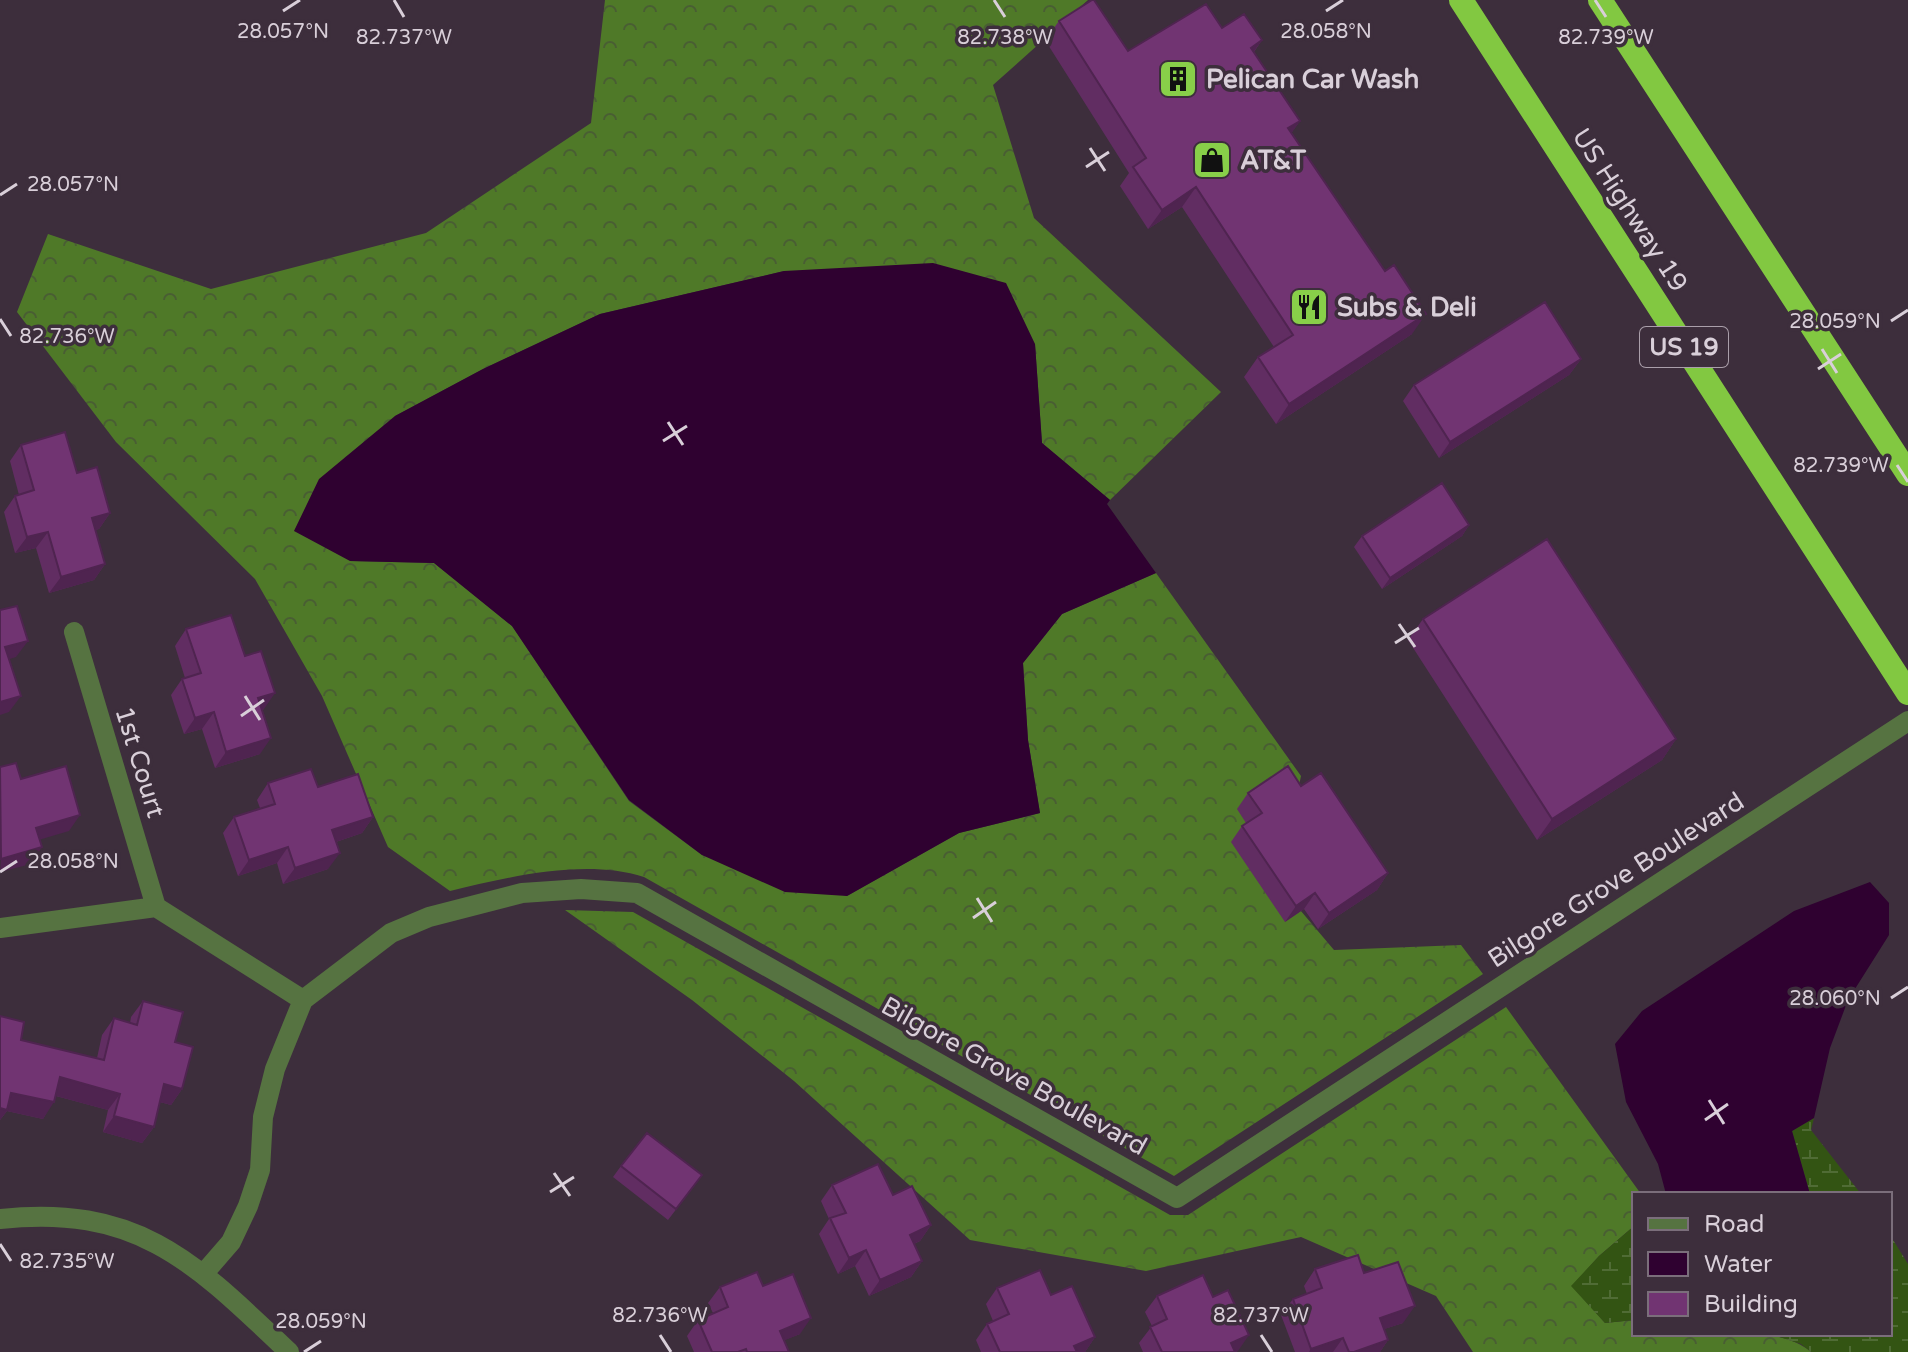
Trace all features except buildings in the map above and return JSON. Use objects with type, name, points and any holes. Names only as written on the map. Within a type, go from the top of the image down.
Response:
[{"type":"highway","name":"US Highway 19","points":[[1461,0],[1908,693]]},
{"type":"highway","points":[[1600,0],[1908,474]]},
{"type":"street","name":"1st Court","points":[[74,632],[156,907]]},
{"type":"street","name":"Bilgore Grove Boulevard","points":[[303,1000],[391,933],[429,917],[522,893],[581,889],[637,893],[1177,1198],[1908,721]]},
{"type":"street","points":[[0,928],[156,907],[303,1000],[275,1069],[263,1117],[260,1170],[248,1206],[231,1242],[205,1272]]},
{"type":"street","points":[[0,1219],[43,1214],[88,1218],[139,1235],[205,1272],[289,1352]]},
{"type":"green space","points":[[605,0],[1088,0],[993,85],[1034,218],[1221,392],[1110,500],[1042,443],[1035,344],[784,271],[600,314],[483,369],[395,416],[350,561],[434,563],[512,626],[629,801],[702,855],[847,896],[959,833],[1040,813],[1028,740],[1023,663],[1062,614],[1156,573],[1301,776],[1278,884],[1334,950],[1461,945],[1483,974],[1174,1176],[644,877],[597,869],[572,869],[521,875],[450,891],[388,847],[322,696],[255,579],[116,442],[17,312],[48,234],[211,289],[426,233],[591,123]]},
{"type":"green space","points":[[565,910],[633,912],[1170,1215],[1188,1215],[1506,1007],[1640,1192],[1632,1192],[1632,1228],[1599,1256],[1572,1286],[1605,1323],[1632,1320],[1632,1336],[1775,1336],[1795,1342],[1811,1352],[1473,1352],[1436,1296],[1301,1237],[1146,1271],[970,1240],[794,1081],[692,1000]]},
{"type":"green space","points":[[1814,1118],[1811,1130],[1859,1192],[1809,1192],[1792,1131]]},
{"type":"green space","points":[[1632,1228],[1632,1320],[1605,1323],[1571,1286]]},
{"type":"green space","points":[[1892,1238],[1908,1264],[1908,1352],[1811,1352],[1801,1344],[1776,1336],[1892,1336]]},
{"type":"water","points":[[933,263],[1006,283],[1035,344],[1042,443],[1110,500],[1107,504],[1156,573],[1062,614],[1023,663],[1028,740],[1040,813],[959,833],[847,896],[785,892],[702,855],[629,800],[512,626],[434,563],[350,561],[294,531],[319,479],[395,416],[483,369],[600,314],[784,271]]},
{"type":"water","points":[[1870,882],[1889,903],[1889,935],[1848,1000],[1830,1048],[1814,1118],[1792,1131],[1809,1192],[1665,1192],[1658,1164],[1626,1102],[1615,1044],[1642,1011],[1794,911]]},
{"type":"place","name":"Pelican Car Wash","points":[[1178,79]]},
{"type":"place","name":"AT&T","points":[[1212,160]]},
{"type":"place","name":"Subs & Deli","points":[[1309,307]]}]
